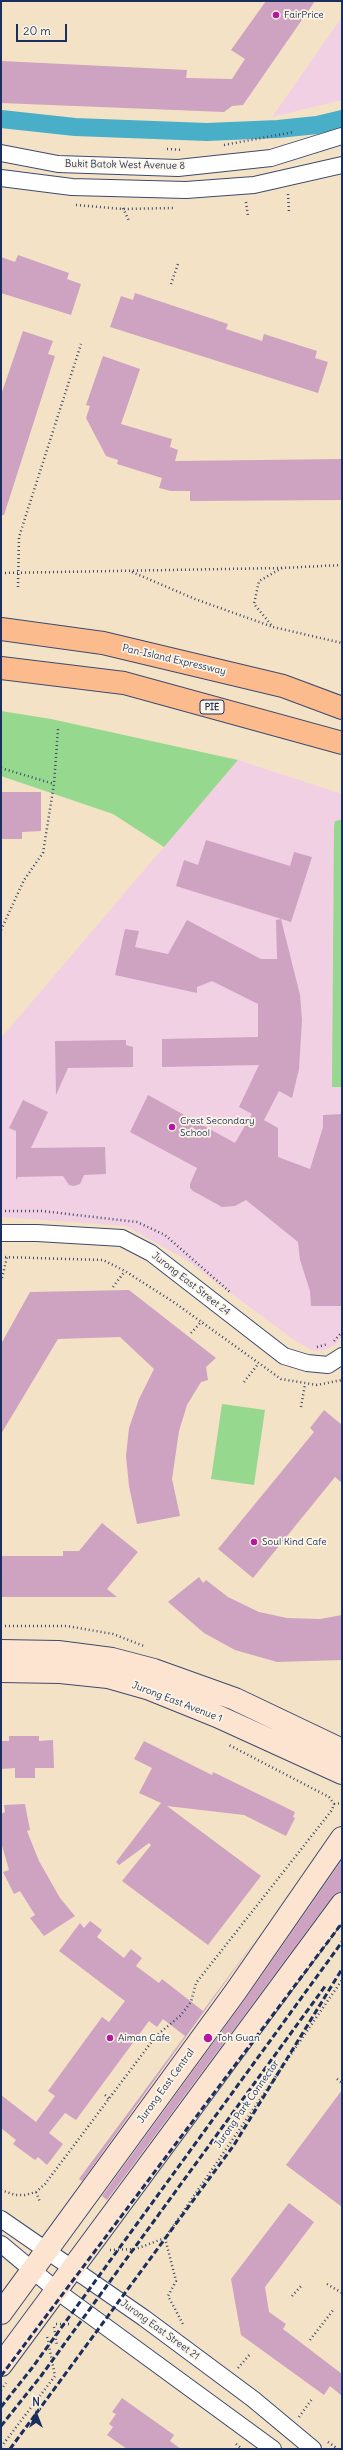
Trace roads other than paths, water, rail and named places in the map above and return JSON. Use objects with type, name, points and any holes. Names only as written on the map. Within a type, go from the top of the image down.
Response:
[{"type":"highway","name":"Pan-Island Expressway","points":[[1,629],[104,643],[283,686],[342,708]]},
{"type":"highway","name":"PIE","points":[[1,668],[124,683],[342,743]]},
{"type":"main road","name":"Jurong East Avenue 1","points":[[1,1651],[58,1652],[112,1659],[154,1670],[235,1698],[342,1750]]},
{"type":"main road","name":"Jurong East Avenue 1","points":[[1,1671],[60,1672],[108,1677],[150,1689],[217,1716],[342,1773]]},
{"type":"main road","name":"Jurong East Central","points":[[1,2314],[236,1991],[342,1838]]},
{"type":"main road","points":[[5,2371],[72,2269],[342,1904]]},
{"type":"street","name":"Bukit Batok West Avenue 8","points":[[1,153],[58,164],[178,168],[271,158],[342,136]]},
{"type":"street","points":[[1,178],[72,187],[186,190],[254,185],[342,165]]},
{"type":"street","name":"Jurong East Street 24","points":[[1,1233],[37,1233],[122,1238],[151,1252],[284,1356],[307,1363],[328,1365],[342,1356]]},
{"type":"street","name":"Jurong East Street 21","points":[[1,2219],[47,2249],[72,2269],[144,2318],[253,2399],[319,2445]]},
{"type":"street","points":[[1,2244],[33,2269],[57,2291],[273,2449]]},
{"type":"waterway","points":[[1,119],[75,127],[207,132],[278,129],[317,125],[342,119]]},
{"type":"railway","points":[[1,2376],[342,1923]]},
{"type":"railway","points":[[1,2407],[32,2368],[342,1942]]},
{"type":"railway","points":[[10,2449],[234,2145],[342,1969]]},
{"type":"railway","points":[[1,2426],[41,2376],[326,1985]]},
{"type":"place","name":"FairPrice","points":[[276,15]]},
{"type":"place","name":"Crest Secondary School","points":[[172,1127]]},
{"type":"place","name":"Soul Kind Cafe","points":[[254,1542]]},
{"type":"place","name":"Aiman Cafe","points":[[110,2038]]},
{"type":"place","name":"Toh Guan","points":[[208,2038]]}]
